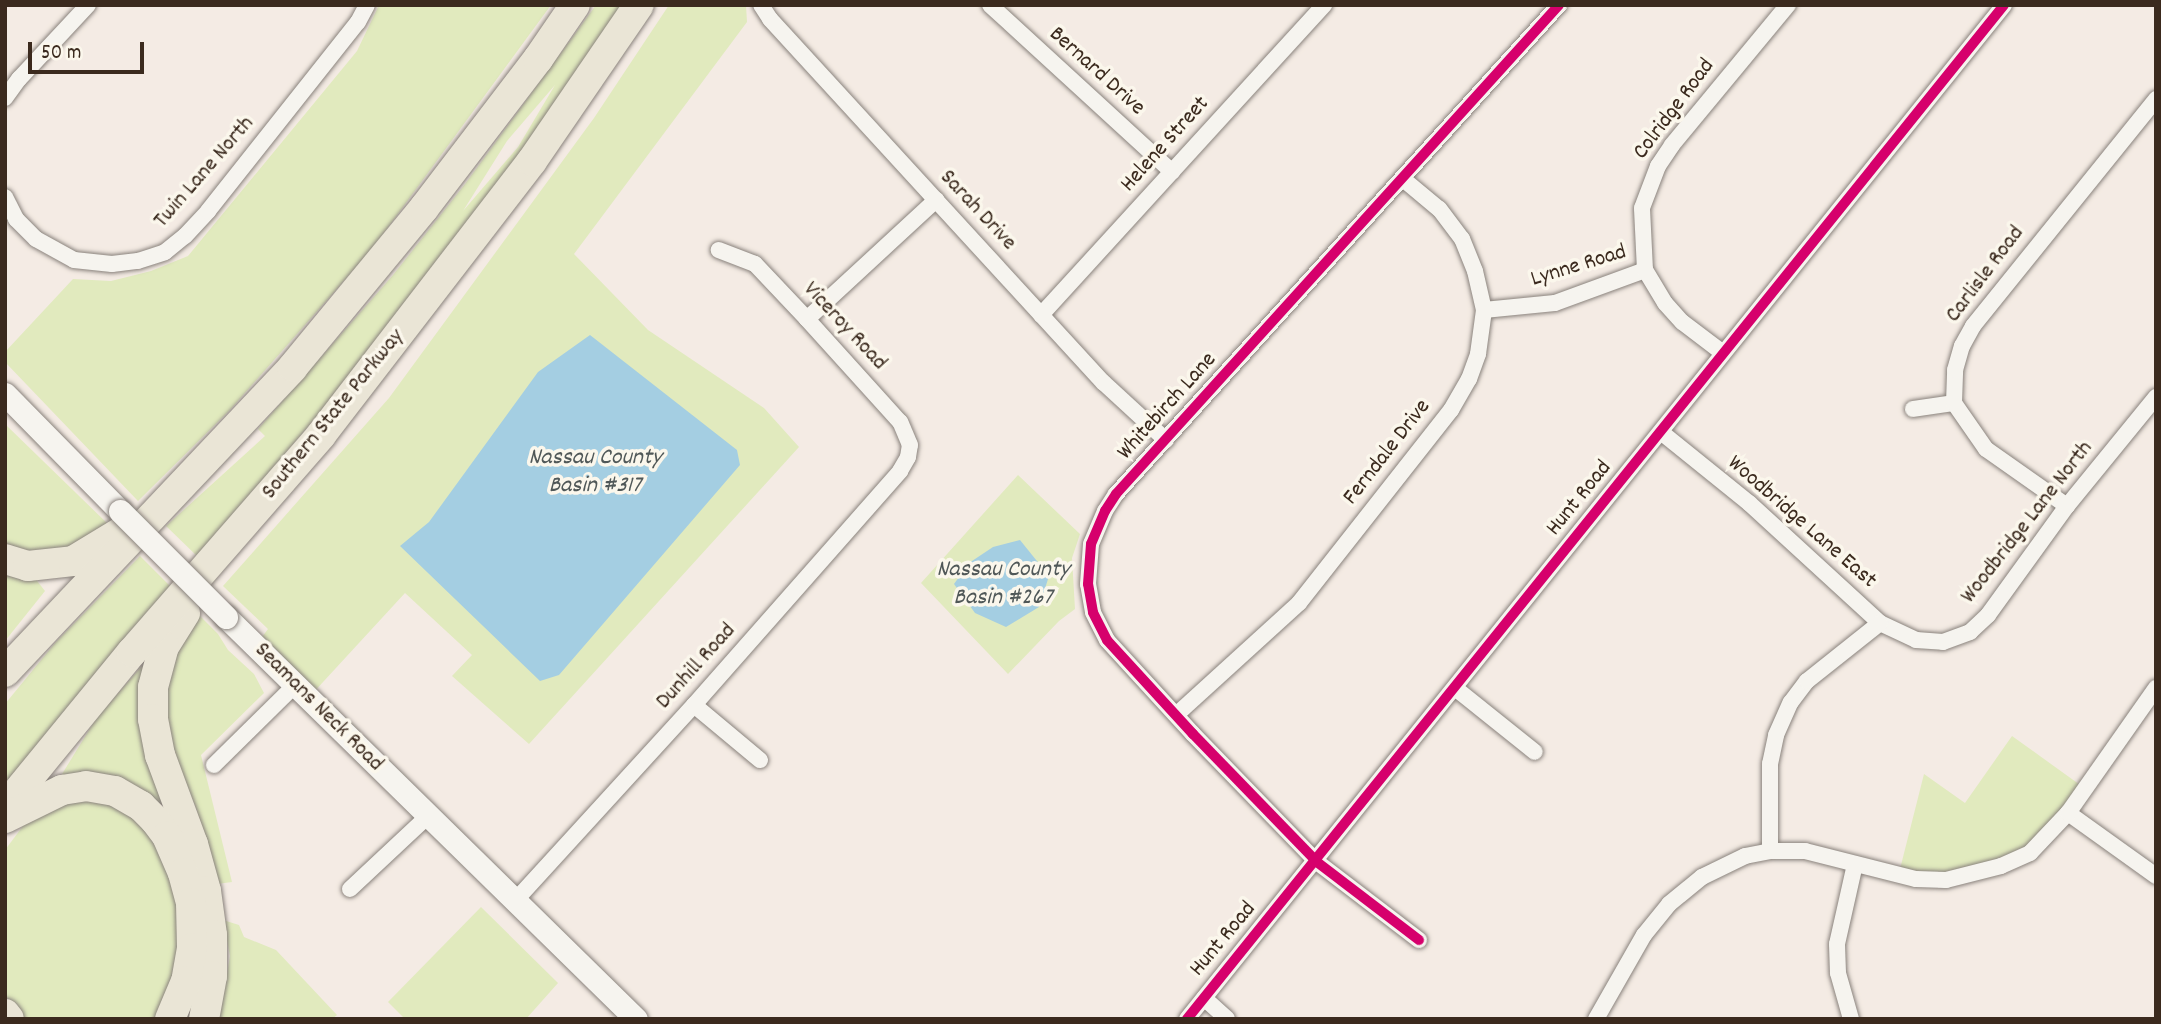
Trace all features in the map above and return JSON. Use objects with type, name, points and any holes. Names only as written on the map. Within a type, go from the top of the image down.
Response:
[{"type":"highway","points":[[5,672],[311,346],[424,208],[575,5]]},
{"type":"highway","name":"Southern State Parkway","points":[[5,807],[123,662],[330,425],[532,161],[639,5]]},
{"type":"highway","points":[[5,559],[28,566],[73,561],[163,503]]},
{"type":"highway","points":[[204,1019],[212,976],[212,935],[206,891],[193,845],[160,755],[153,719],[153,687],[164,646],[251,518]]},
{"type":"highway","points":[[5,818],[47,796],[86,786],[115,791],[141,806],[155,820],[167,836],[183,873],[191,903],[190,959],[186,981],[170,1019]]},
{"type":"highway","points":[[5,1014],[9,1019]]},
{"type":"main road","name":"Seamans Neck Road","points":[[5,394],[426,817],[636,1019]]},
{"type":"street","points":[[5,98],[19,79],[88,5]]},
{"type":"street","name":"Twin Lane North","points":[[5,197],[16,219],[36,239],[74,260],[112,264],[138,261],[165,252],[186,236],[208,211],[358,22],[367,5]]},
{"type":"street","name":"Sarah Drive","points":[[761,5],[770,19],[1104,383],[1166,440]]},
{"type":"street","name":"Bernard Drive","points":[[990,5],[1172,172]]},
{"type":"street","name":"Helene Street","points":[[1041,315],[1324,5]]},
{"type":"street","name":"Whitebirch Lane","points":[[1419,940],[1317,862],[1107,640],[1093,612],[1088,584],[1091,544],[1105,511],[1166,440],[1559,5]]},
{"type":"street","name":"Colridge Road","points":[[1723,353],[1682,322],[1665,303],[1645,270],[1642,208],[1658,166],[1788,5]]},
{"type":"street","name":"Hunt Road","points":[[1187,1019],[1317,862],[2004,5]]},
{"type":"street","name":"Carlisle Road","points":[[1954,403],[1955,370],[1962,346],[1973,326],[2156,99]]},
{"type":"street","name":"Ferndale Drive","points":[[1176,715],[1298,603],[1451,410],[1469,379],[1478,354],[1484,310],[1475,271],[1462,239],[1439,209],[1403,179]]},
{"type":"street","points":[[807,319],[936,200]]},
{"type":"street","name":"Viceroy Road","points":[[719,250],[755,264],[807,319],[900,422],[910,445],[908,457]]},
{"type":"street","name":"Lynne Road","points":[[1484,310],[1555,303],[1645,270]]},
{"type":"street","name":"Woodbridge Lane North","points":[[1916,640],[1943,642],[1970,632],[1988,615],[2067,506],[2156,397]]},
{"type":"street","points":[[1913,409],[1954,403],[1986,449],[2067,506]]},
{"type":"street","name":"Woodbridge Lane East","points":[[1661,432],[1749,503],[1880,623],[1916,640]]},
{"type":"street","name":"Dunhill Road","points":[[514,902],[694,705],[900,471],[908,457]]},
{"type":"street","points":[[1770,851],[1770,764],[1776,735],[1791,702],[1807,681],[1880,623]]},
{"type":"street","points":[[214,765],[295,685]]},
{"type":"street","points":[[1455,688],[1535,752]]},
{"type":"street","points":[[1596,1019],[1644,935],[1669,904],[1703,877],[1745,856],[1770,851],[1805,851],[1916,879],[1946,880],[1972,875],[2031,853],[2068,813],[2156,688]]},
{"type":"street","points":[[694,705],[760,760]]},
{"type":"street","points":[[2068,813],[2156,876]]},
{"type":"street","points":[[350,889],[426,817]]},
{"type":"street","points":[[1851,1019],[1838,973],[1837,944],[1855,864]]},
{"type":"street","points":[[1204,998],[1227,1019]]},
{"type":"green space","points":[[379,5],[551,5],[373,248],[230,410],[138,501],[5,362],[5,352],[73,279],[111,281],[151,271],[188,256],[357,51]]},
{"type":"green space","points":[[596,5],[626,5],[577,79],[322,410],[198,557],[166,526],[265,436],[258,429],[393,275],[465,184]],"holes":[[[555,85],[518,147],[463,211],[507,141]]]},
{"type":"green space","points":[[669,5],[746,5],[747,22],[574,254],[648,330],[764,408],[799,447],[529,744],[452,676],[472,655],[405,593],[312,694],[259,641],[268,629],[223,586],[389,398],[594,118]]},
{"type":"green space","points":[[5,424],[111,527],[71,555],[5,550]]},
{"type":"green space","points":[[1018,475],[1080,534],[1072,558],[1075,609],[1059,621],[1008,674],[921,583]]},
{"type":"green space","points":[[140,556],[171,587],[5,789],[5,704],[55,643]]},
{"type":"green space","points":[[5,571],[34,577],[45,591],[5,641]]},
{"type":"green space","points":[[198,614],[218,634],[228,650],[254,674],[264,693],[201,755],[232,882],[217,884],[195,805],[167,746],[165,668]]},
{"type":"green space","points":[[148,659],[179,828],[59,779],[97,717]]},
{"type":"green space","points":[[2012,736],[2083,787],[2051,834],[1978,872],[1899,873],[1924,774],[1965,803]]},
{"type":"green space","points":[[117,799],[156,834],[186,921],[161,1019],[21,1019],[5,994],[5,850],[32,814],[59,800]]},
{"type":"green space","points":[[481,907],[558,983],[526,1019],[405,1019],[388,1002]]},
{"type":"green space","points":[[223,920],[239,925],[244,937],[276,950],[337,1015],[332,1019],[219,1019],[230,956]]},
{"type":"water","name":"Nassau County Basin #317","points":[[590,335],[737,450],[740,465],[559,675],[540,681],[400,546],[429,522],[538,372]]},
{"type":"water","name":"Nassau County Basin #267","points":[[1020,540],[1049,576],[1039,607],[1006,627],[975,613],[954,584],[969,563],[993,547]]},
{"type":"cycle path","points":[[1419,940],[1317,862],[1193,734],[1107,640],[1093,612],[1088,584],[1091,544],[1105,511],[1116,494],[1559,5]]},
{"type":"cycle path","points":[[1187,1019],[2004,5]]}]
